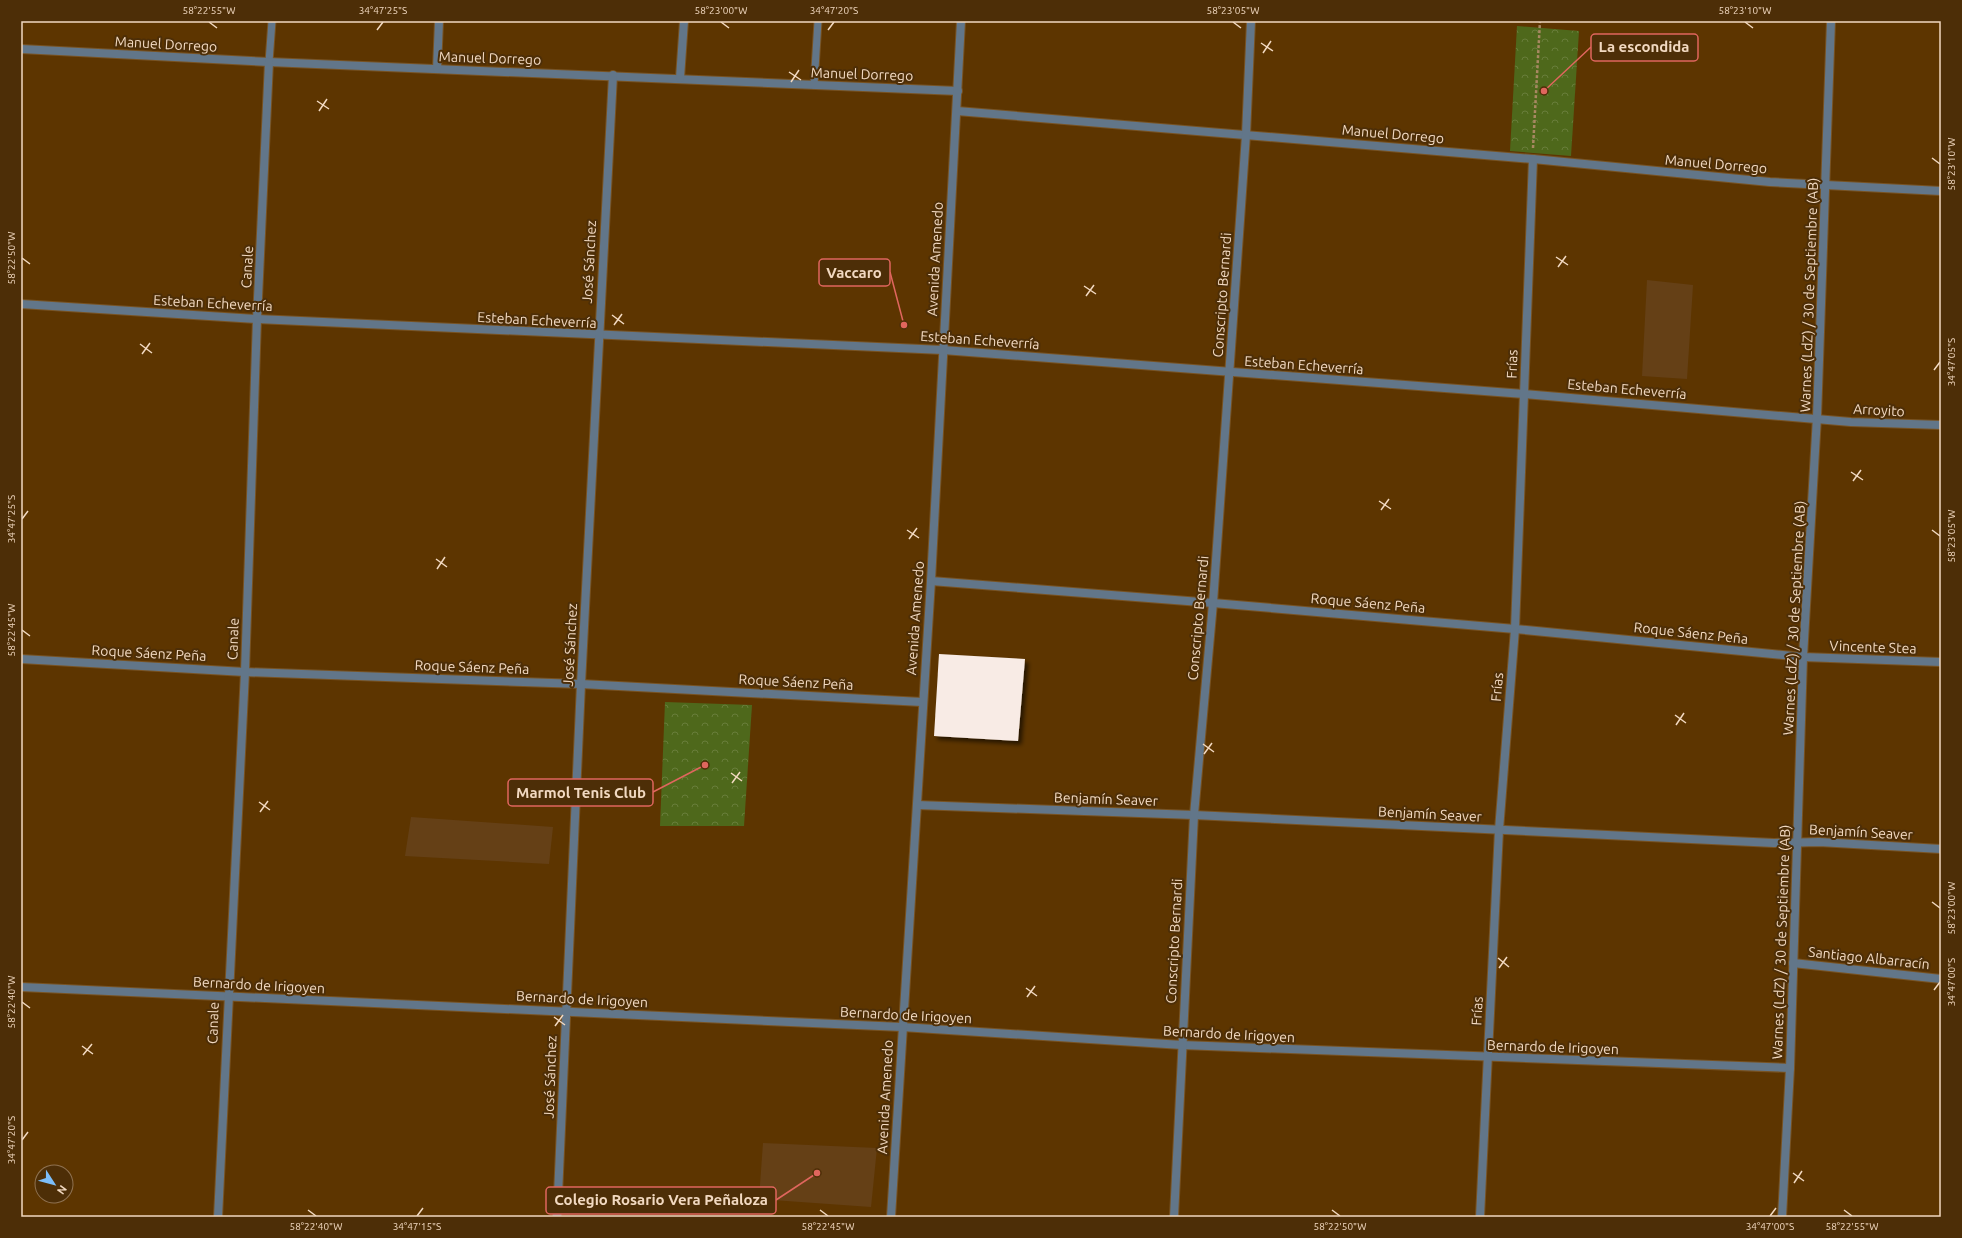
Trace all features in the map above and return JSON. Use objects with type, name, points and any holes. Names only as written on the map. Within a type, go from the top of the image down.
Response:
[{"type":"street","points":[[437,69],[439,21]]},
{"type":"street","points":[[680,78],[684,21]]},
{"type":"street","name":"Avenida Amenedo","points":[[891,1217],[917,805],[961,21]]},
{"type":"street","name":"Conscripto Bernardi","points":[[1174,1217],[1194,815],[1213,603],[1230,372],[1246,135],[1251,21]]},
{"type":"street","name":"Warnes (LdZ) / 30 de Septiembre (AB)","points":[[1782,1217],[1790,1068],[1803,657],[1817,418],[1831,21]]},
{"type":"street","name":"Manuel Dorrego","points":[[21,50],[958,91]]},
{"type":"street","name":"Canale","points":[[218,1217],[245,672],[257,319],[269,62]]},
{"type":"street","name":"José Sánchez","points":[[557,1217],[565,1011],[598,336],[613,76]]},
{"type":"street","name":"Manuel Dorrego","points":[[957,111],[1533,159],[1826,186],[1941,191]]},
{"type":"street","name":"Frías","points":[[1480,1217],[1499,830],[1515,629],[1533,159]]},
{"type":"street","name":"Esteban Echeverría","points":[[21,304],[257,319],[598,336],[943,350],[1524,394],[1817,418]]},
{"type":"street","name":"Arroyito","points":[[1817,418],[1851,422],[1941,425]]},
{"type":"street","name":"Roque Sáenz Peña","points":[[930,581],[1213,603],[1515,629],[1803,657]]},
{"type":"street","name":"Vincente Stea","points":[[1803,657],[1941,662]]},
{"type":"street","name":"Roque Sáenz Peña","points":[[21,659],[245,672],[581,684],[922,702]]},
{"type":"street","name":"Benjamín Seaver","points":[[917,805],[1194,815],[1774,843],[1798,842],[1941,849]]},
{"type":"street","name":"Santiago Albarracín","points":[[1793,963],[1941,979]]},
{"type":"street","name":"Bernardo de Irigoyen","points":[[21,987],[902,1027],[1182,1045],[1790,1068]]},
{"type":"lane","points":[[269,62],[272,21]]},
{"type":"lane","points":[[814,85],[818,21]]},
{"type":"path","points":[[1533,159],[1540,21]]},
{"type":"shaded area","points":[[1647,280],[1693,285],[1687,379],[1642,376]]},
{"type":"shaded area","points":[[411,817],[553,827],[549,864],[405,856]]},
{"type":"shaded area","points":[[763,1143],[877,1148],[871,1207],[759,1199]]},
{"type":"green space","points":[[1517,26],[1579,31],[1571,156],[1510,151]]},
{"type":"green space","points":[[665,702],[752,705],[744,826],[660,826]]},
{"type":"building","points":[[939,654],[1025,659],[1018,741],[934,736]]},
{"type":"place","name":"La escondida","points":[[1544,91]]},
{"type":"place","name":"Vaccaro","points":[[904,325]]},
{"type":"place","name":"Marmol Tenis Club","points":[[705,765]]},
{"type":"place","name":"Colegio Rosario Vera Peñaloza","points":[[817,1173]]}]
